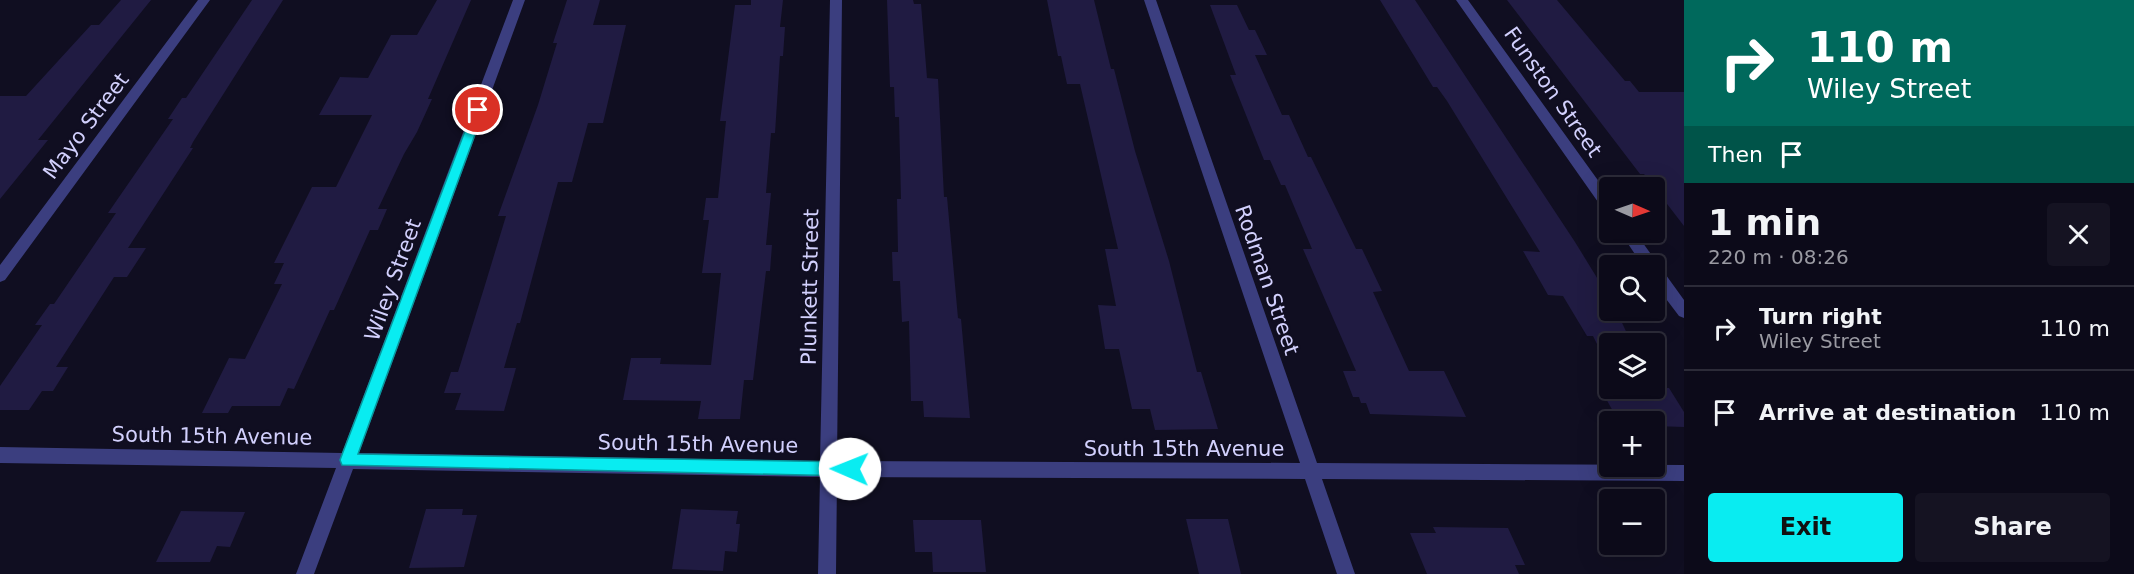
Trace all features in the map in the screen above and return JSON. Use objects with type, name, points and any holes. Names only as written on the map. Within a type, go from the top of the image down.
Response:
[{"type":"street","name":"Mayo Street","points":[[0,276],[204,0]]},
{"type":"street","name":"Wiley Street","points":[[305,574],[519,0]]},
{"type":"street","name":"Plunkett Street","points":[[827,574],[836,0]]},
{"type":"street","name":"Rodman Street","points":[[1150,0],[1346,574]]},
{"type":"street","name":"Funston Street","points":[[1462,0],[1599,193]]},
{"type":"street","points":[[1665,286],[1684,312]]},
{"type":"street","name":"South 15th Avenue","points":[[0,455],[828,469],[1684,473]]},
{"type":"building","points":[[121,0],[151,0],[38,140],[48,140],[0,199],[0,96],[26,96],[91,25],[99,25]]},
{"type":"building","points":[[252,0],[283,0],[193,142],[190,148],[193,148],[128,248],[146,248],[127,277],[114,277],[56,367],[68,367],[53,391],[42,391],[29,410],[0,410],[0,386],[42,325],[35,325],[50,304],[54,304],[116,213],[108,213],[173,119],[168,119],[182,98],[186,98]]},
{"type":"building","points":[[437,0],[471,0],[428,99],[432,99],[378,209],[387,209],[378,230],[370,230],[334,310],[330,310],[294,389],[288,388],[280,406],[232,406],[228,413],[202,413],[229,358],[245,359],[282,284],[274,284],[284,263],[274,263],[312,187],[336,187],[372,115],[319,115],[340,77],[368,78],[391,35],[417,35]]},
{"type":"building","points":[[567,0],[600,0],[593,25],[626,25],[603,123],[588,123],[572,182],[558,182],[520,323],[517,323],[504,368],[516,368],[504,411],[455,410],[461,393],[444,393],[451,372],[458,372],[506,216],[498,216],[538,105],[557,43],[553,43]]},
{"type":"building","points":[[751,0],[783,0],[780,27],[785,27],[783,56],[780,56],[775,133],[771,133],[766,193],[771,193],[766,245],[772,245],[770,271],[766,271],[753,380],[744,380],[740,419],[698,419],[701,401],[623,400],[631,358],[661,358],[660,364],[711,365],[721,273],[702,273],[709,220],[703,220],[706,198],[718,198],[726,121],[720,121],[735,5],[751,5]]},
{"type":"building","points":[[887,0],[913,0],[914,4],[921,4],[927,78],[938,79],[944,197],[947,197],[970,418],[924,417],[923,401],[911,401],[909,321],[902,322],[900,281],[893,281],[892,252],[898,252],[897,199],[901,199],[899,117],[895,117],[894,87],[890,87]]},
{"type":"building","points":[[1047,0],[1094,0],[1111,69],[1114,69],[1135,151],[1169,261],[1197,372],[1201,372],[1218,429],[1155,430],[1150,409],[1132,409],[1119,349],[1105,349],[1098,305],[1116,306],[1105,249],[1118,249],[1080,84],[1067,84],[1061,56],[1058,56]]},
{"type":"building","points":[[1380,0],[1415,0],[1599,281],[1599,321],[1621,321],[1627,333],[1599,333],[1599,344],[1597,344],[1593,336],[1587,336],[1563,296],[1548,295],[1523,251],[1540,252],[1447,101],[1437,87],[1433,87]]},
{"type":"building","points":[[1507,0],[1557,0],[1625,81],[1630,81],[1639,92],[1684,92],[1684,226],[1665,201],[1665,177],[1646,177],[1640,174]]},
{"type":"building","points":[[1210,5],[1237,5],[1249,30],[1255,30],[1267,55],[1255,55],[1282,115],[1289,115],[1356,249],[1362,249],[1382,291],[1373,292],[1409,371],[1444,371],[1466,417],[1370,414],[1366,403],[1361,403],[1359,397],[1353,397],[1343,371],[1356,371],[1303,249],[1312,249],[1285,185],[1281,185],[1270,160],[1264,160],[1230,75],[1236,75]]},
{"type":"building","points":[[1665,388],[1669,388],[1684,412],[1684,427],[1665,426],[1665,411],[1613,411],[1606,399],[1665,399]]},
{"type":"building","points":[[426,509],[463,509],[462,515],[477,515],[464,567],[409,568]]},
{"type":"building","points":[[681,509],[738,511],[736,524],[740,524],[737,552],[725,551],[723,571],[672,569]]},
{"type":"building","points":[[181,511],[245,512],[230,547],[217,546],[210,562],[156,562]]},
{"type":"building","points":[[1186,519],[1228,519],[1241,574],[1199,574]]},
{"type":"building","points":[[913,520],[981,520],[986,572],[933,572],[932,552],[915,552]]},
{"type":"building","points":[[1433,527],[1508,528],[1525,565],[1515,565],[1519,574],[1427,574],[1410,533],[1436,533]]},
{"type":"route","points":[[478,110],[348,460],[850,469]]}]
